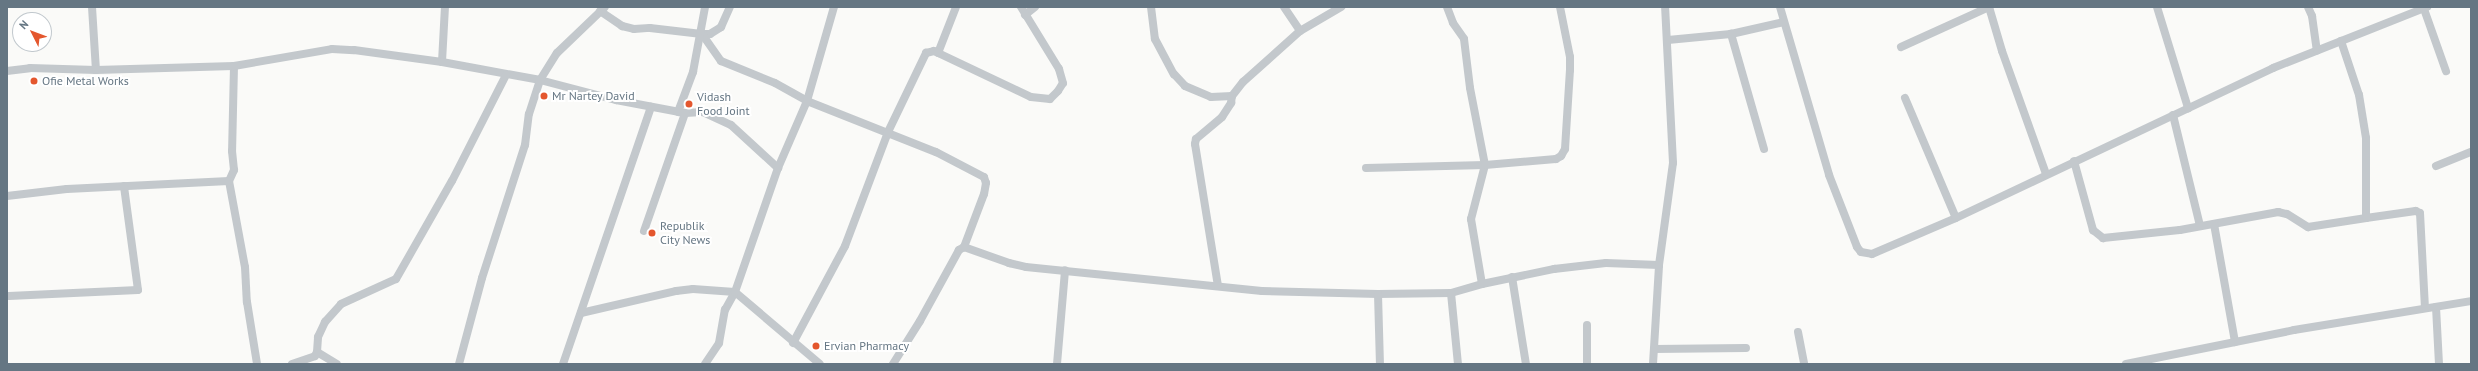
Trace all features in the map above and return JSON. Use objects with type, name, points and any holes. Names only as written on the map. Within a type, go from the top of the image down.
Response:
[{"type":"street","points":[[92,7],[96,70]]},
{"type":"street","points":[[442,62],[445,7]]},
{"type":"street","points":[[644,231],[682,112],[693,72],[702,34],[705,7]]},
{"type":"street","points":[[459,364],[482,278],[525,145],[529,114],[540,80],[557,53],[602,9],[622,26],[634,29],[650,28],[710,34],[721,27],[730,7]]},
{"type":"street","points":[[705,364],[719,342],[722,320],[735,292],[778,168],[806,101],[834,7]]},
{"type":"street","points":[[938,53],[956,7]]},
{"type":"street","points":[[793,343],[844,246],[888,132],[926,53],[934,51],[1032,96],[1050,99],[1063,83],[1060,68],[1020,7]]},
{"type":"street","points":[[1025,15],[1035,7]]},
{"type":"street","points":[[1151,7],[1155,39],[1161,54],[1185,86],[1212,97],[1232,96]]},
{"type":"street","points":[[1284,7],[1300,31]]},
{"type":"street","points":[[1218,286],[1195,144],[1196,139],[1222,117],[1231,103],[1232,96],[1243,82],[1300,31],[1341,7]]},
{"type":"street","points":[[1447,7],[1452,23],[1464,39],[1470,88],[1485,165],[1471,219],[1482,284]]},
{"type":"street","points":[[1366,168],[1485,165],[1556,160],[1565,149],[1570,58],[1560,7]]},
{"type":"street","points":[[1653,364],[1659,265],[1673,163],[1668,40],[1664,7]]},
{"type":"street","points":[[1780,7],[1829,175],[1857,247],[1862,252],[1872,254],[1956,218],[2046,174],[2273,68],[2426,8],[2446,72]]},
{"type":"street","points":[[1901,47],[1989,7],[2002,51],[2046,174]]},
{"type":"street","points":[[2157,7],[2188,108]]},
{"type":"street","points":[[2308,7],[2312,16],[2317,51]]},
{"type":"street","points":[[1668,40],[1731,34],[1784,22]]},
{"type":"street","points":[[702,34],[721,61],[775,83],[806,101],[936,152],[984,177],[986,183],[984,194],[964,247],[959,250],[920,321],[893,364]]},
{"type":"street","points":[[1731,34],[1764,148]]},
{"type":"street","points":[[2341,41],[2359,95],[2366,138],[2366,218]]},
{"type":"street","points":[[7,71],[30,68],[96,70],[234,66],[332,49],[442,62],[506,75],[540,80],[616,100],[651,107],[682,112],[703,112],[726,123],[778,168]]},
{"type":"street","points":[[234,66],[232,151],[234,170],[229,181],[245,267],[247,302],[257,364]]},
{"type":"street","points":[[292,364],[315,356],[318,352],[318,337],[332,311],[341,304],[396,280],[474,140],[506,75]]},
{"type":"street","points":[[1905,98],[1956,218]]},
{"type":"street","points":[[563,364],[651,107]]},
{"type":"street","points":[[2173,115],[2200,226]]},
{"type":"street","points":[[2436,166],[2471,152]]},
{"type":"street","points":[[2074,161],[2093,230],[2103,238],[2214,224],[2278,212],[2287,214],[2308,227],[2416,211],[2420,213],[2425,308]]},
{"type":"street","points":[[7,196],[124,186],[229,181]]},
{"type":"street","points":[[9,296],[138,290],[124,186]]},
{"type":"street","points":[[2214,224],[2235,342]]},
{"type":"street","points":[[964,247],[1009,263],[1262,291],[1378,294],[1451,293],[1512,277],[1554,269],[1606,264],[1659,265]]},
{"type":"street","points":[[1057,364],[1065,270]]},
{"type":"street","points":[[1512,277],[1526,364]]},
{"type":"street","points":[[581,313],[676,291],[693,289],[735,292],[793,343],[820,364]]},
{"type":"street","points":[[1451,293],[1458,364]]},
{"type":"street","points":[[1378,294],[1380,364]]},
{"type":"street","points":[[2126,364],[2235,342],[2471,301]]},
{"type":"street","points":[[2436,307],[2439,364]]},
{"type":"street","points":[[1587,325],[1587,364]]},
{"type":"street","points":[[1798,332],[1804,364]]},
{"type":"street","points":[[1654,349],[1746,348]]},
{"type":"street","points":[[318,352],[337,364]]},
{"type":"place","name":"Ofie Metal Works","points":[[34,81]]},
{"type":"place","name":"Mr Nartey David","points":[[544,96]]},
{"type":"place","name":"Vidash Food Joint","points":[[689,104]]},
{"type":"place","name":"Republik City News","points":[[652,233]]},
{"type":"place","name":"Ervian Pharmacy","points":[[816,346]]}]
